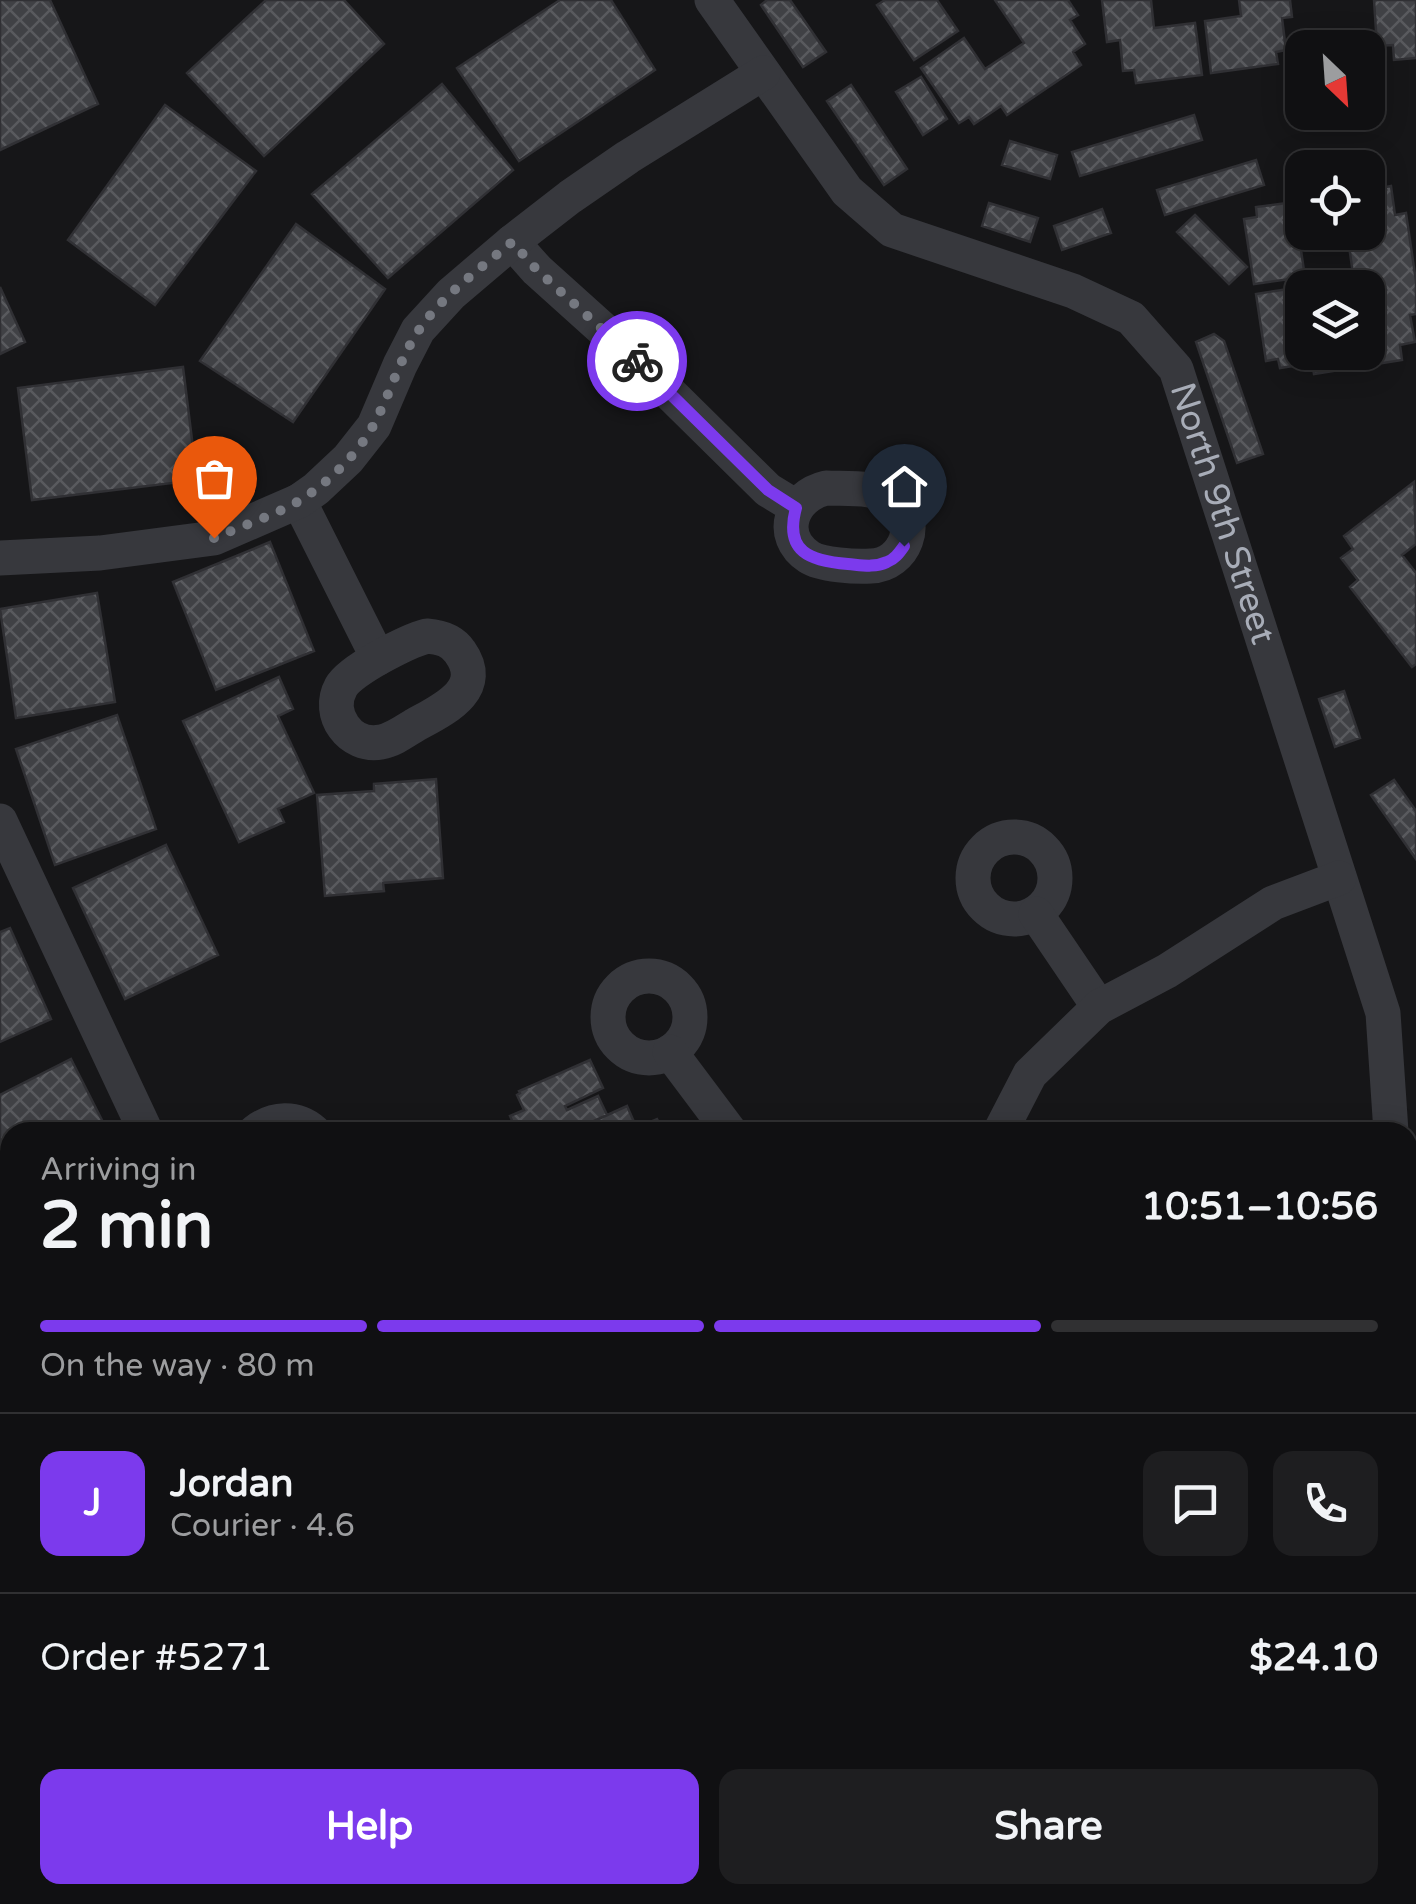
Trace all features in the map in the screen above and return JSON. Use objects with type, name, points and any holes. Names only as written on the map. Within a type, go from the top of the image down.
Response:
[{"type":"street","name":"North 9th Street","points":[[712,0],[847,191],[892,230],[1073,291],[1130,318],[1176,369],[1383,1012],[1391,1122]]},
{"type":"street","points":[[0,558],[100,552],[214,538],[298,501],[348,459],[374,426],[418,330],[452,294],[570,197],[764,74]]},
{"type":"street","points":[[512,242],[768,490],[796,508]]},
{"type":"street","points":[[298,501],[378,658]]},
{"type":"street","points":[[0,821],[10,872],[141,1122]]},
{"type":"street","points":[[1005,1122],[1030,1074],[1100,1008],[1167,971],[1273,903],[1339,878]]},
{"type":"street","points":[[1036,914],[1100,1008]]},
{"type":"street","points":[[670,1052],[722,1122]]},
{"type":"street","points":[[272,1122],[297,1122]]},
{"type":"building","points":[[0,0],[50,0],[98,104],[0,150]]},
{"type":"building","points":[[266,0],[344,0],[384,44],[264,156],[187,73]]},
{"type":"building","points":[[560,0],[611,0],[655,70],[519,161],[457,68]]},
{"type":"building","points":[[767,0],[790,0],[826,52],[803,67],[761,5]]},
{"type":"building","points":[[885,0],[937,0],[958,31],[914,60],[877,5]]},
{"type":"building","points":[[995,0],[1068,0],[1078,15],[1070,20],[1085,44],[1073,52],[1081,65],[1007,115],[1001,106],[974,124],[969,117],[959,123],[921,68],[964,38],[985,69],[1024,43]]},
{"type":"building","points":[[1102,0],[1151,0],[1154,28],[1195,23],[1202,75],[1136,83],[1134,70],[1123,71],[1120,40],[1107,42]]},
{"type":"building","points":[[1239,0],[1290,0],[1292,17],[1282,18],[1285,50],[1276,52],[1278,64],[1211,73],[1205,21],[1241,16]]},
{"type":"building","points":[[1374,0],[1416,0],[1416,58],[1394,60],[1393,45],[1385,46],[1385,30],[1376,30]]},
{"type":"building","points":[[921,77],[947,119],[923,135],[896,92]]},
{"type":"building","points":[[442,84],[513,170],[388,278],[312,194]]},
{"type":"building","points":[[851,85],[907,169],[884,185],[827,101]]},
{"type":"building","points":[[165,105],[256,171],[155,305],[68,240]]},
{"type":"building","points":[[1194,115],[1202,140],[1080,176],[1072,152]]},
{"type":"building","points":[[1010,141],[1057,155],[1050,179],[1002,165]]},
{"type":"building","points":[[1256,160],[1264,185],[1165,215],[1157,190]]},
{"type":"building","points":[[1391,186],[1395,215],[1406,213],[1416,281],[1416,314],[1410,315],[1415,342],[1400,345],[1402,360],[1385,363],[1385,270],[1352,270],[1350,250],[1385,250],[1385,187]]},
{"type":"building","points":[[989,203],[1038,218],[1030,242],[982,226]]},
{"type":"building","points":[[1285,203],[1285,250],[1301,250],[1304,270],[1285,270],[1285,280],[1254,284],[1244,219],[1257,217],[1256,207]]},
{"type":"building","points":[[1102,209],[1111,233],[1062,250],[1054,226]]},
{"type":"building","points":[[1195,215],[1247,267],[1229,284],[1177,232]]},
{"type":"building","points":[[296,224],[385,289],[293,422],[200,361]]},
{"type":"building","points":[[0,287],[25,342],[0,354]]},
{"type":"building","points":[[1285,290],[1285,367],[1280,368],[1278,359],[1266,361],[1256,294]]},
{"type":"building","points":[[1214,334],[1224,341],[1263,454],[1237,463],[1196,342]]},
{"type":"building","points":[[183,367],[197,480],[32,500],[18,388]]},
{"type":"building","points":[[1414,482],[1416,544],[1402,555],[1416,573],[1416,664],[1412,667],[1350,587],[1358,580],[1341,558],[1353,549],[1344,536]]},
{"type":"building","points":[[270,542],[314,651],[216,690],[173,582]]},
{"type":"building","points":[[97,593],[115,702],[16,718],[0,609]]},
{"type":"building","points":[[279,677],[293,709],[278,716],[314,793],[278,809],[284,822],[239,842],[183,721]]},
{"type":"building","points":[[1344,691],[1360,738],[1335,747],[1319,699]]},
{"type":"building","points":[[117,715],[156,829],[55,865],[16,749]]},
{"type":"building","points":[[436,779],[443,878],[383,883],[384,891],[325,896],[317,795],[374,791],[374,784]]},
{"type":"building","points":[[1394,780],[1416,811],[1416,859],[1371,795]]},
{"type":"building","points":[[166,845],[218,955],[125,999],[73,888]]},
{"type":"building","points":[[10,928],[51,1019],[0,1042],[0,932]]},
{"type":"building","points":[[71,1059],[103,1122],[0,1122],[0,1095]]},
{"type":"building","points":[[590,1060],[603,1088],[565,1106],[567,1110],[598,1096],[607,1115],[592,1122],[513,1122],[510,1116],[524,1110],[519,1091]]},
{"type":"building","points":[[627,1106],[634,1122],[592,1122]]},
{"type":"way so far","points":[[214,538],[298,501],[348,459],[374,426],[418,330],[452,294],[512,242],[537,270],[637,361]]},
{"type":"route","points":[[637,361],[768,490],[796,508],[793,535],[809,557],[821,562],[872,566],[894,559],[904,546]]}]
